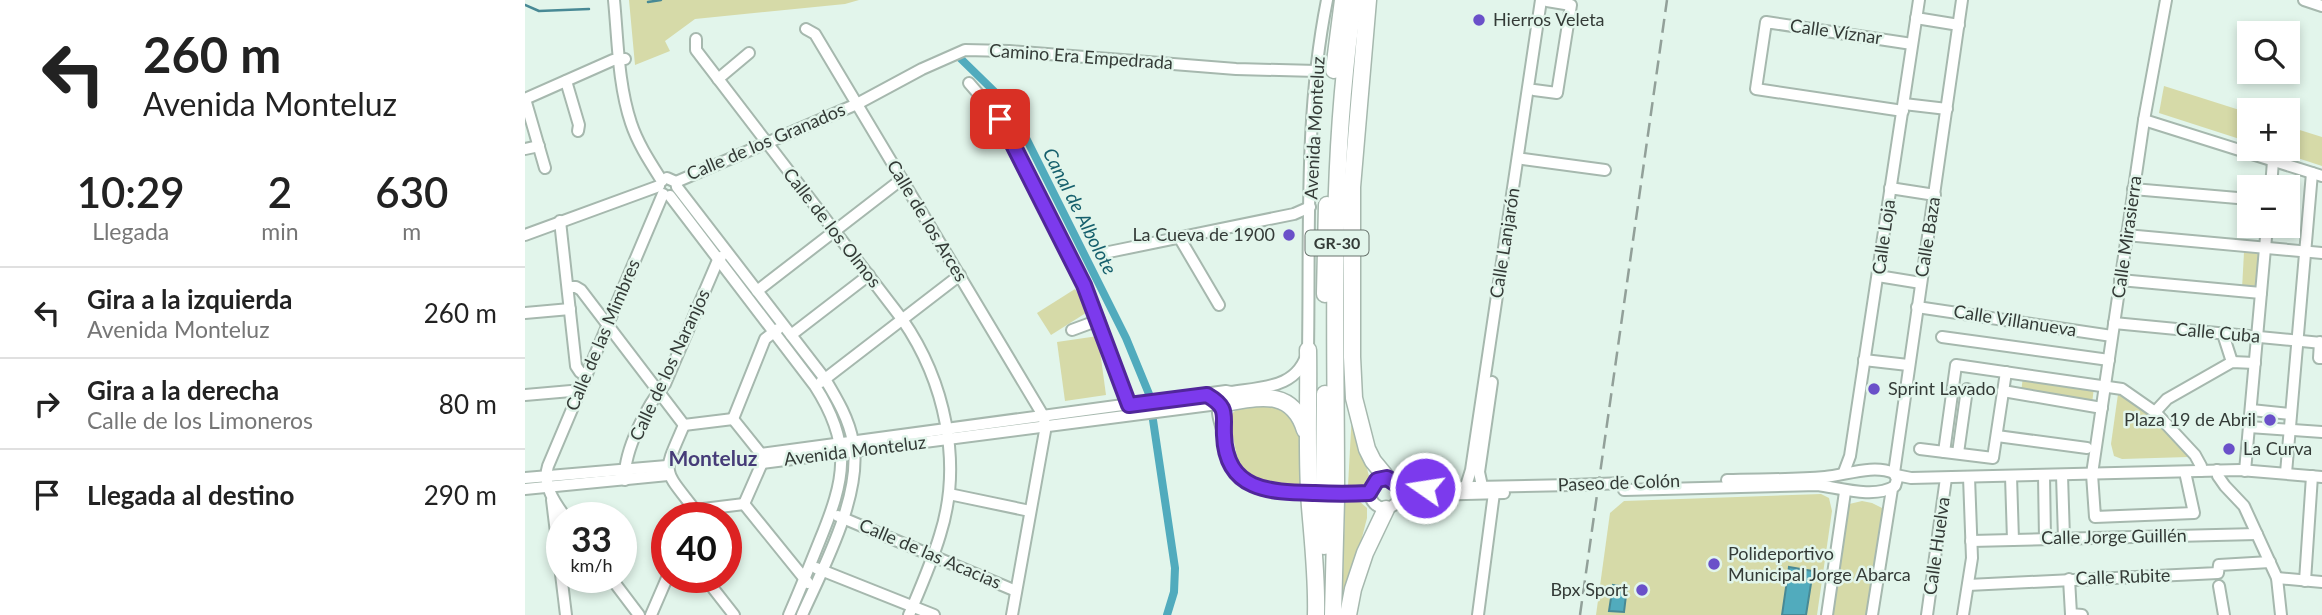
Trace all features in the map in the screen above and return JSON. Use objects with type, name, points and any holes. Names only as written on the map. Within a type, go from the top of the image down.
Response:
[{"type":"highway","name":"GR-30","points":[[1333,615],[1327,185],[1334,69],[1343,0]]},
{"type":"highway","name":"GR-30","points":[[1322,615],[1330,493],[1343,85],[1354,0]]},
{"type":"highway","points":[[1368,0],[1353,162],[1352,357],[1354,398],[1367,449],[1373,461],[1391,481]]},
{"type":"highway","points":[[1308,350],[1310,507],[1317,584],[1316,615]]},
{"type":"highway","points":[[1217,405],[1234,397],[1280,399],[1296,411],[1308,439]]},
{"type":"highway","points":[[1348,615],[1365,553],[1392,504]]},
{"type":"street","points":[[614,0],[623,59],[637,120],[668,186],[718,260],[779,328],[845,414],[854,446],[852,486],[843,518],[802,615]]},
{"type":"street","points":[[620,0],[623,59]]},
{"type":"street","name":"Avenida Monteluz","points":[[761,458],[1130,410],[1217,405],[1226,391],[1234,397],[1279,384],[1292,377],[1305,362],[1308,350],[1310,207],[1317,71],[1327,0]]},
{"type":"street","points":[[1534,90],[1557,93],[1571,5],[1545,0]]},
{"type":"street","name":"Calle Lanjarón","points":[[1482,486],[1479,472],[1545,0]]},
{"type":"street","name":"Calle Lanjarón","points":[[1466,486],[1471,470],[1545,0]]},
{"type":"street","name":"Calle Loja","points":[[1827,615],[1843,491],[1839,485],[1850,456],[1919,0]]},
{"type":"street","name":"Calle Baza","points":[[1872,615],[1895,480],[1908,365],[1962,0]]},
{"type":"street","name":"Calle Mirasierra","points":[[2166,0],[2133,189],[2092,474],[2095,517],[2195,513],[2185,472]]},
{"type":"street","points":[[2304,0],[2322,6]]},
{"type":"street","points":[[1916,18],[1958,25]]},
{"type":"street","name":"Calle Víznar","points":[[1903,107],[1756,89],[1766,22],[1912,44]]},
{"type":"street","name":"Calle de los Arces","points":[[806,29],[815,34],[1044,421]]},
{"type":"street","name":"Calle de los Olmos","points":[[696,40],[696,50],[902,319],[935,382],[948,434],[949,494],[941,533],[911,610]]},
{"type":"street","name":"Camino Era Empedrada","points":[[857,104],[954,54],[978,49],[1236,69],[1317,71]]},
{"type":"street","points":[[718,79],[749,53]]},
{"type":"street","points":[[545,167],[525,99],[623,59]]},
{"type":"street","points":[[566,81],[579,125],[578,131]]},
{"type":"street","points":[[969,83],[1000,119],[1084,285],[1130,410]]},
{"type":"street","name":"Calle de los Granados","points":[[525,234],[668,186],[857,104]]},
{"type":"street","points":[[1903,107],[1947,109]]},
{"type":"street","points":[[2144,120],[2237,150]]},
{"type":"street","points":[[525,149],[539,146]]},
{"type":"street","points":[[1523,159],[1605,170]]},
{"type":"street","points":[[2272,175],[2273,161],[2317,175],[2305,251],[2286,473]]},
{"type":"street","points":[[757,291],[902,179]]},
{"type":"street","points":[[668,186],[728,252],[757,291],[779,328],[791,335],[820,383],[841,448],[839,490],[790,614]]},
{"type":"street","name":"Calle de las Mimbres","points":[[549,487],[548,466],[668,186]]},
{"type":"street","points":[[1890,188],[1935,195]]},
{"type":"street","points":[[2133,189],[2237,199]]},
{"type":"street","points":[[1104,253],[1294,214],[1310,207]]},
{"type":"street","points":[[560,221],[576,366],[586,375]]},
{"type":"street","points":[[2126,235],[2322,253]]},
{"type":"street","points":[[1179,237],[1219,305]]},
{"type":"street","points":[[2245,471],[2266,238]]},
{"type":"street","points":[[718,260],[728,252]]},
{"type":"street","name":"Calle de los Naranjos","points":[[625,475],[652,399],[665,384],[718,260]]},
{"type":"street","points":[[791,335],[869,275]]},
{"type":"street","points":[[820,383],[960,275]]},
{"type":"street","points":[[1878,276],[1920,283]]},
{"type":"street","points":[[2120,280],[2261,293]]},
{"type":"street","points":[[568,287],[576,286],[581,290],[684,425]]},
{"type":"street","name":"Calle Villanueva","points":[[1917,307],[2112,336]]},
{"type":"street","points":[[525,313],[570,309]]},
{"type":"street","points":[[1072,330],[1099,320]]},
{"type":"street","name":"Calle Cuba","points":[[2114,323],[2321,343]]},
{"type":"street","points":[[733,419],[765,340],[779,328]]},
{"type":"street","points":[[2223,334],[2232,362]]},
{"type":"street","points":[[1942,337],[2109,360]]},
{"type":"street","points":[[2321,343],[2319,358],[2322,358]]},
{"type":"street","points":[[1864,360],[1908,365]]},
{"type":"street","points":[[2155,412],[2167,399],[2232,362],[2255,363]]},
{"type":"street","points":[[1944,452],[1956,365],[2122,389],[2155,412],[2195,455],[2201,471]]},
{"type":"street","points":[[1920,449],[1993,458],[2006,372]]},
{"type":"street","points":[[1958,453],[1967,389]]},
{"type":"street","points":[[525,396],[571,391],[578,394]]},
{"type":"street","points":[[2003,391],[2102,408]]},
{"type":"street","points":[[1217,405],[1232,467],[1243,480],[1268,491],[1363,494],[1376,506],[1392,504],[1400,491],[1391,481],[1377,480],[1363,494]]},
{"type":"street","points":[[2251,410],[2290,414]]},
{"type":"street","points":[[684,425],[733,419]]},
{"type":"street","points":[[733,419],[761,458],[744,504],[814,589]]},
{"type":"street","points":[[1011,615],[1044,421]]},
{"type":"street","points":[[667,470],[684,425]]},
{"type":"street","points":[[2249,426],[2322,432]]},
{"type":"street","points":[[1997,436],[2087,448]]},
{"type":"street","points":[[525,489],[667,470]]},
{"type":"street","points":[[667,470],[686,502]]},
{"type":"street","name":"Paseo de Colón","points":[[1392,504],[1428,495],[1827,477],[1886,470],[1895,480]]},
{"type":"street","points":[[1895,480],[2217,470],[2317,476],[2305,580]]},
{"type":"street","points":[[2217,470],[2225,486],[2243,506],[2270,562],[2277,578],[2281,615]]},
{"type":"street","points":[[2044,475],[2045,539]]},
{"type":"street","points":[[2062,475],[2064,538]]},
{"type":"street","points":[[2011,476],[2013,540]]},
{"type":"street","points":[[1963,615],[1972,558],[1969,477]]},
{"type":"street","points":[[525,478],[549,487],[557,502]]},
{"type":"street","name":"Calle Huelva","points":[[1927,615],[1947,478]]},
{"type":"street","name":"Paseo de Colón","points":[[1624,486],[1818,485],[1843,491],[1895,480]]},
{"type":"street","name":"Paseo de Colón","points":[[1391,481],[1425,488],[1572,488]]},
{"type":"street","points":[[549,487],[552,502]]},
{"type":"street","points":[[1478,615],[1494,493]]},
{"type":"street","points":[[949,494],[1030,511]]},
{"type":"street","name":"Calle de las Acacias","points":[[831,513],[1016,591]]},
{"type":"street","name":"Calle Jorge Guillén","points":[[1971,541],[2257,534]]},
{"type":"street","name":"Calle Rubite","points":[[1968,585],[2218,573],[2219,565],[2270,562]]},
{"type":"street","points":[[810,565],[911,610],[934,615]]},
{"type":"street","points":[[2277,578],[2322,582]]},
{"type":"street","points":[[2069,579],[2071,614],[2083,615]]},
{"type":"street","points":[[2219,586],[2224,615]]},
{"type":"street","points":[[564,593],[566,615]]},
{"type":"street","points":[[622,593],[639,615]]},
{"type":"street","points":[[651,615],[661,593]]},
{"type":"street","points":[[717,593],[734,615]]},
{"type":"green space","points":[[629,0],[859,0],[845,4],[695,19],[665,41],[670,51],[635,65]]},
{"type":"green space","points":[[2164,86],[2237,109],[2237,138],[2159,113]]},
{"type":"green space","points":[[2300,130],[2322,137],[2322,166],[2300,159]]},
{"type":"green space","points":[[2244,252],[2261,253],[2259,290],[2242,289]]},
{"type":"green space","points":[[1075,289],[1089,311],[1051,335],[1037,313]]},
{"type":"green space","points":[[1098,336],[1106,395],[1065,401],[1057,342]]},
{"type":"green space","points":[[2023,376],[2094,387],[2092,404],[2021,393]]},
{"type":"green space","points":[[2118,394],[2146,411],[2188,457],[2122,459],[2114,456],[2111,444]]},
{"type":"green space","points":[[1267,404],[1280,407],[1297,423],[1303,447],[1304,485],[1255,481],[1246,475],[1241,467],[1230,418],[1232,413],[1240,408]]},
{"type":"green space","points":[[1352,412],[1369,476],[1369,481],[1360,487],[1348,486]]},
{"type":"green space","name":"Polideportivo Municipal Jorge Abarca","points":[[1821,494],[1829,498],[1832,511],[1817,615],[1596,615],[1610,513],[1624,501]]},
{"type":"green space","points":[[1345,499],[1359,501],[1367,508],[1367,518],[1342,615]]},
{"type":"green space","points":[[1862,501],[1886,510],[1870,615],[1829,615],[1845,505]]},
{"type":"water","points":[[1789,567],[1813,571],[1806,615],[1782,615]]},
{"type":"water","points":[[1613,585],[1627,587],[1624,612],[1609,611]]},
{"type":"waterway","points":[[648,2],[661,0]]},
{"type":"waterway","points":[[525,5],[539,11],[589,9]]},
{"type":"waterway","name":"Canal de Albolote","points":[[960,58],[1001,98],[1023,132],[1126,338],[1149,394]]},
{"type":"waterway","name":"Canal de Albolote","points":[[1153,420],[1175,568],[1174,592],[1167,615]]},
{"type":"railway","points":[[1580,615],[1667,0]]},
{"type":"place","name":"Hierros Veleta","points":[[1479,20]]},
{"type":"place","name":"La Cueva de 1900","points":[[1289,235]]},
{"type":"place","name":"Sprint Lavado","points":[[1874,389]]},
{"type":"place","name":"Plaza 19 de Abril","points":[[2270,420]]},
{"type":"place","name":"La Curva","points":[[2229,449]]},
{"type":"place","name":"Polideportivo Municipal Jorge Abarca","points":[[1714,564]]},
{"type":"place","name":"Bpx Sport","points":[[1642,590]]},
{"type":"district","name":"Monteluz","points":[[713,459]]},
{"type":"route","points":[[1000,119],[1084,285],[1129,405],[1207,395],[1213,398],[1222,407],[1225,415],[1226,452],[1232,467],[1243,480],[1268,491],[1369,493],[1373,484],[1381,478],[1387,478],[1396,484],[1425,488]]}]
